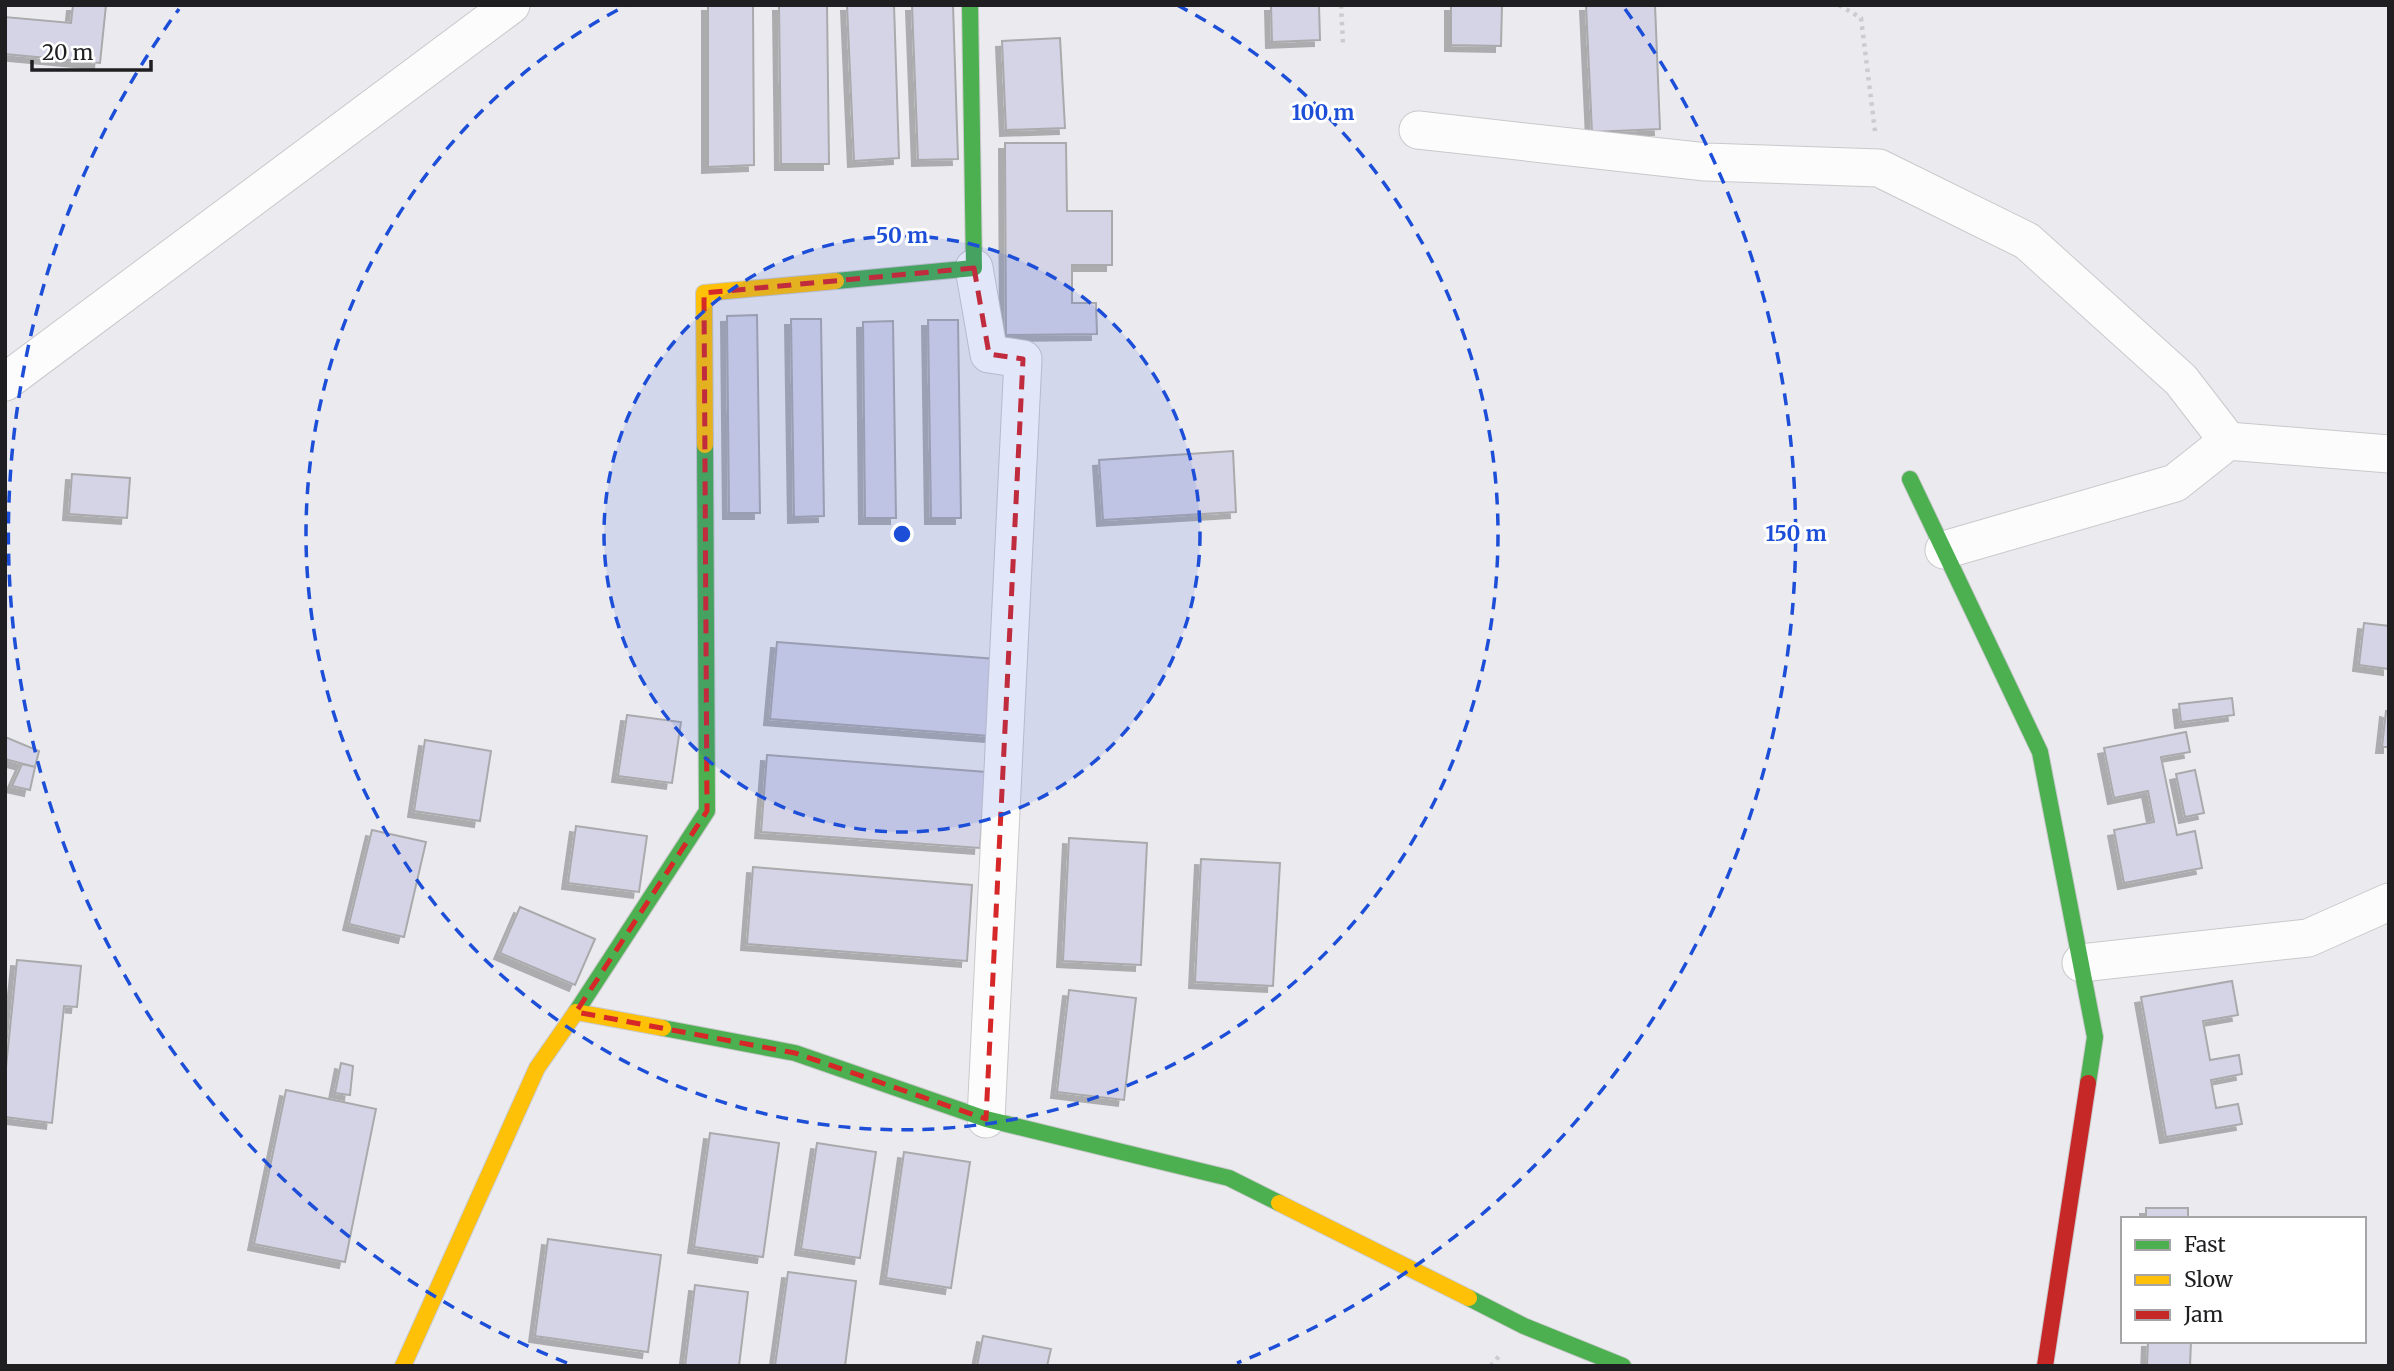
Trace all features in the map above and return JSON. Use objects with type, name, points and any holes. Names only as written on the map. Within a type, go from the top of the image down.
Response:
[{"type":"street","points":[[5,382],[511,5]]},
{"type":"street","points":[[970,5],[974,268],[989,354],[1023,359],[986,1119]]},
{"type":"street","points":[[1418,130],[1706,162],[1880,168],[2027,241],[2181,380],[2228,440]]},
{"type":"street","points":[[403,1366],[537,1068],[707,811],[704,293],[974,268]]},
{"type":"street","points":[[1944,550],[2175,483],[2228,440],[2389,454]]},
{"type":"street","points":[[1910,479],[2040,752],[2095,1037],[2045,1366]]},
{"type":"street","points":[[2081,963],[2308,939],[2389,902]]},
{"type":"street","points":[[576,1012],[795,1053],[986,1119],[1229,1178],[1524,1326],[1623,1366]]},
{"type":"path","points":[[1341,5],[1343,44]]},
{"type":"path","points":[[1839,5],[1861,18],[1880,168]]},
{"type":"highlighted area","points":[[974,268],[989,354],[1023,359],[986,1119],[795,1053],[576,1012],[707,811],[704,293]]},
{"type":"building","points":[[73,5],[106,5],[100,63],[5,54],[5,17],[71,23]]},
{"type":"building","points":[[708,5],[753,5],[754,165],[708,167]]},
{"type":"building","points":[[779,5],[827,5],[829,164],[781,164]]},
{"type":"building","points":[[847,5],[894,5],[899,158],[854,161]]},
{"type":"building","points":[[912,5],[953,5],[958,159],[918,160]]},
{"type":"building","points":[[1271,5],[1319,5],[1320,40],[1272,42]]},
{"type":"building","points":[[1451,5],[1502,5],[1501,46],[1451,45]]},
{"type":"building","points":[[1586,5],[1655,5],[1660,129],[1592,132]]},
{"type":"building","points":[[1060,38],[1065,128],[1006,130],[1002,41]]},
{"type":"building","points":[[1005,143],[1066,143],[1067,211],[1112,211],[1112,265],[1072,265],[1072,303],[1096,303],[1097,334],[1006,335]]},
{"type":"building","points":[[757,315],[760,513],[729,513],[727,316]]},
{"type":"building","points":[[791,319],[821,319],[824,516],[794,517]]},
{"type":"building","points":[[928,320],[958,320],[961,518],[931,518]]},
{"type":"building","points":[[893,321],[896,518],[865,518],[863,322]]},
{"type":"building","points":[[1233,451],[1236,512],[1103,520],[1099,460]]},
{"type":"building","points":[[72,474],[130,478],[127,518],[69,514]]},
{"type":"building","points":[[2364,623],[2389,626],[2389,669],[2359,665]]},
{"type":"building","points":[[777,642],[996,659],[990,736],[770,719]]},
{"type":"building","points":[[2232,698],[2234,715],[2181,722],[2179,704]]},
{"type":"building","points":[[2386,711],[2389,712],[2389,747],[2382,747]]},
{"type":"building","points":[[627,715],[681,722],[672,783],[618,776]]},
{"type":"building","points":[[2186,732],[2190,752],[2161,757],[2177,835],[2195,831],[2202,868],[2124,883],[2114,830],[2154,822],[2148,791],[2114,798],[2104,748]]},
{"type":"building","points":[[5,737],[39,751],[35,767],[5,759]]},
{"type":"building","points":[[425,740],[491,751],[480,821],[414,811]]},
{"type":"building","points":[[767,755],[986,772],[980,848],[761,832]]},
{"type":"building","points":[[22,764],[35,767],[30,790],[12,786]]},
{"type":"building","points":[[2195,770],[2204,813],[2185,817],[2176,774]]},
{"type":"building","points":[[576,826],[647,836],[639,892],[568,883]]},
{"type":"building","points":[[372,830],[426,842],[404,937],[349,924]]},
{"type":"building","points":[[1069,838],[1147,843],[1141,965],[1063,961]]},
{"type":"building","points":[[1201,859],[1280,863],[1273,986],[1195,982]]},
{"type":"building","points":[[753,867],[972,885],[967,961],[747,944]]},
{"type":"building","points":[[520,907],[595,939],[575,985],[500,953]]},
{"type":"building","points":[[17,960],[81,966],[77,1007],[64,1006],[52,1123],[5,1117],[5,1077]]},
{"type":"building","points":[[2232,981],[2238,1015],[2203,1021],[2210,1060],[2239,1055],[2242,1074],[2211,1080],[2216,1108],[2238,1104],[2242,1124],[2166,1137],[2141,997]]},
{"type":"building","points":[[1069,990],[1136,998],[1124,1100],[1057,1092]]},
{"type":"building","points":[[341,1063],[353,1066],[350,1095],[335,1093]]},
{"type":"building","points":[[286,1090],[376,1109],[345,1262],[254,1244]]},
{"type":"building","points":[[710,1133],[779,1143],[763,1257],[694,1247]]},
{"type":"building","points":[[817,1143],[876,1152],[860,1258],[801,1249]]},
{"type":"building","points":[[904,1152],[970,1162],[951,1288],[886,1278]]},
{"type":"building","points":[[2146,1208],[2188,1208],[2188,1217],[2146,1217]]},
{"type":"building","points":[[548,1239],[661,1255],[648,1352],[535,1336]]},
{"type":"building","points":[[788,1272],[856,1281],[845,1366],[775,1366]]},
{"type":"building","points":[[695,1285],[748,1292],[739,1366],[685,1366]]},
{"type":"building","points":[[983,1336],[1051,1349],[1047,1366],[977,1366]]},
{"type":"building","points":[[2148,1343],[2191,1343],[2190,1366],[2147,1366]]},
{"type":"traffic: fast","points":[[836,281],[974,268],[970,5]]},
{"type":"traffic: fast","points":[[576,1012],[707,811],[705,445]]},
{"type":"traffic: fast","points":[[1910,479],[2040,752],[2095,1037],[2088,1083]]},
{"type":"traffic: fast","points":[[663,1028],[795,1053],[986,1119],[1229,1178],[1279,1203]]},
{"type":"traffic: fast","points":[[1469,1298],[1524,1326],[1623,1366]]},
{"type":"traffic: slow","points":[[705,445],[704,293],[836,281]]},
{"type":"traffic: slow","points":[[403,1366],[537,1068],[576,1012],[663,1028]]},
{"type":"traffic: slow","points":[[1279,1203],[1469,1298]]},
{"type":"traffic: jam","points":[[2045,1366],[2088,1083]]}]
